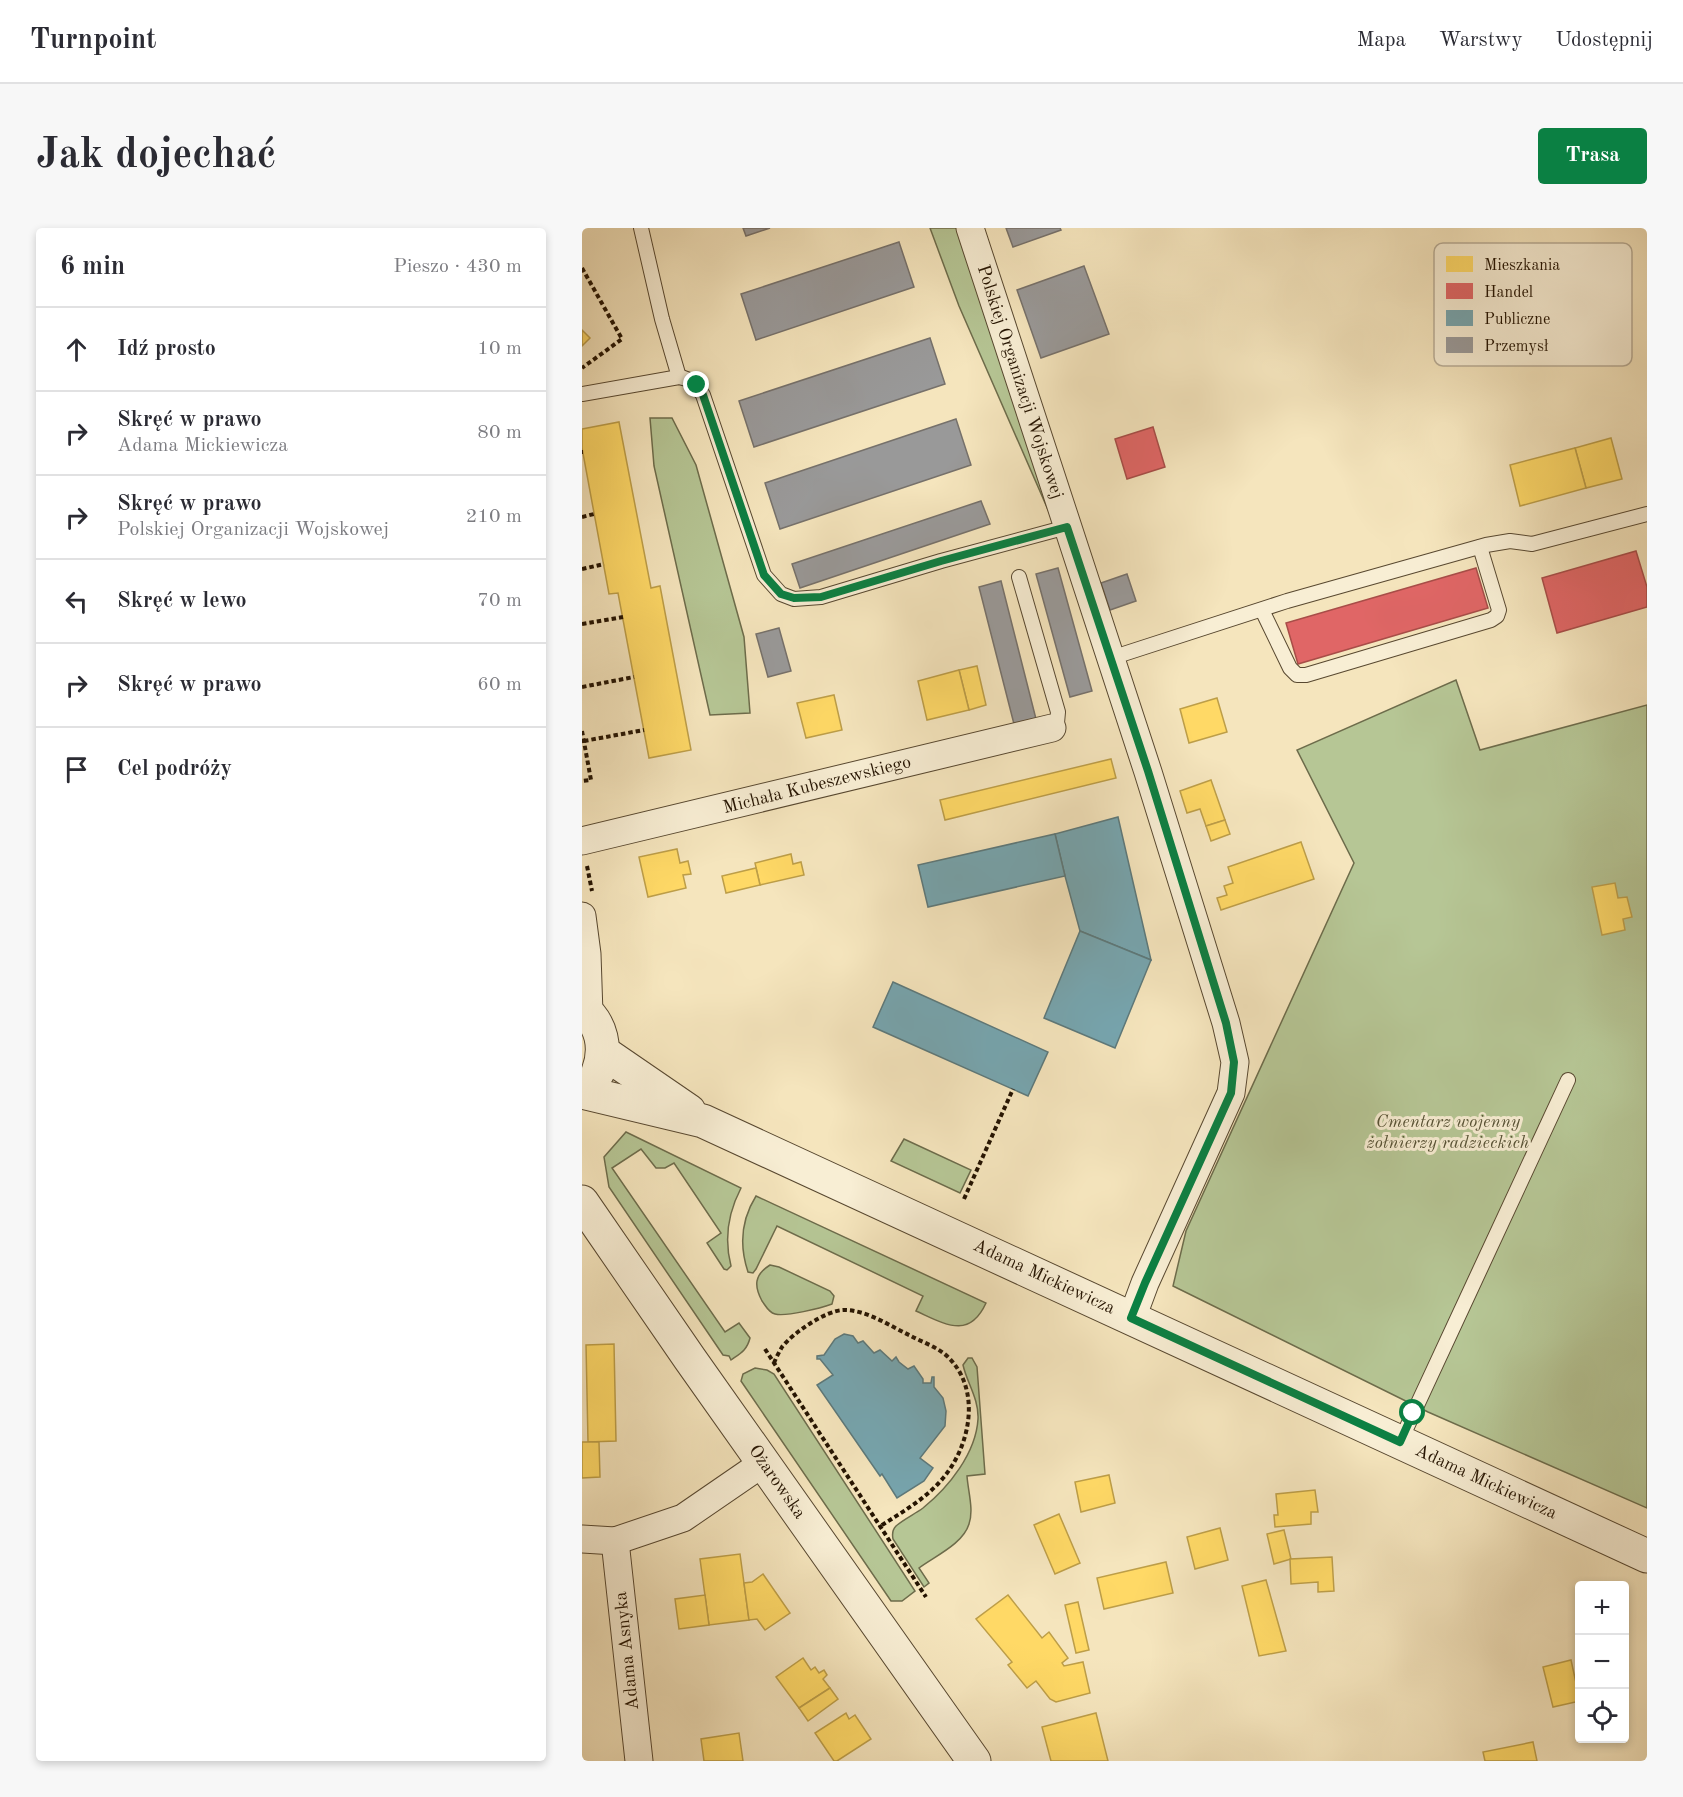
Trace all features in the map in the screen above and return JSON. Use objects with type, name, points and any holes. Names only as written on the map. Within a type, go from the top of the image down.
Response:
[{"type":"street","name":"Polskiej Organizacji Wojskowej","points":[[970,228],[1148,771],[1222,1012],[1234,1062],[1231,1093],[1131,1318]]},
{"type":"street","name":"Michała Kubeszewskiego","points":[[582,841],[1052,728]]},
{"type":"street","points":[[582,916],[586,954],[586,1011],[600,1032],[603,1052],[597,1075],[582,1092]]},
{"type":"street","name":"Adama Mickiewicza","points":[[603,1052],[703,1121],[1647,1556]]},
{"type":"street","name":"Adama Mickiewicza","points":[[582,1092],[703,1121]]},
{"type":"street","name":"Ożarowska","points":[[582,1202],[974,1761]]},
{"type":"street","points":[[582,1539],[615,1541],[683,1518],[763,1463]]},
{"type":"street","name":"Adama Asnyka","points":[[615,1541],[639,1761]]},
{"type":"lane","points":[[641,228],[664,328],[679,377]]},
{"type":"lane","points":[[582,394],[679,377],[689,378],[697,385],[703,395],[764,575],[772,585],[788,596],[808,599],[821,597],[1067,527]]},
{"type":"lane","points":[[1111,658],[1287,601],[1480,547],[1510,541],[1532,544],[1647,514]]},
{"type":"lane","points":[[1262,610],[1290,668],[1297,675],[1306,675],[1491,620],[1497,616],[1498,610],[1480,547]]},
{"type":"lane","points":[[1019,577],[1058,712],[1057,723],[1052,728]]},
{"type":"lane","points":[[1400,1442],[1568,1080]]},
{"type":"path","points":[[582,268],[621,339],[582,368]]},
{"type":"path","points":[[582,517],[594,514]]},
{"type":"path","points":[[582,568],[604,564]]},
{"type":"path","points":[[582,624],[622,617]]},
{"type":"path","points":[[582,687],[634,677]]},
{"type":"path","points":[[584,741],[644,730]]},
{"type":"path","points":[[582,731],[591,780],[582,781]]},
{"type":"path","points":[[964,1199],[1013,1089]]},
{"type":"path","points":[[774,1363],[781,1349],[793,1335],[826,1315],[842,1310],[860,1311],[936,1349],[950,1359],[960,1373],[967,1390],[969,1409],[967,1430],[958,1455],[945,1476],[921,1500],[879,1527]]},
{"type":"path","points":[[765,1349],[926,1597]]},
{"type":"green space","points":[[930,228],[958,228],[1049,512],[959,306]]},
{"type":"green space","points":[[650,418],[672,418],[696,465],[744,637],[750,713],[710,715],[654,466]]},
{"type":"green space","name":"Cmentarz wojenny żołnierzy radzieckich","points":[[1456,680],[1480,750],[1647,705],[1647,1508],[1428,1412],[1173,1286],[1186,1231],[1354,863],[1297,750]]},
{"type":"green space","points":[[626,1132],[741,1188],[728,1226],[731,1266],[727,1270],[724,1269],[707,1243],[721,1233],[674,1163],[665,1168],[656,1168],[641,1149],[612,1168],[725,1332],[739,1323],[750,1338],[741,1353],[731,1360],[729,1356],[723,1355],[609,1187],[604,1157]]},
{"type":"green space","points":[[904,1139],[971,1170],[960,1193],[891,1161]]},
{"type":"green space","points":[[756,1196],[986,1303],[972,1322],[956,1326],[946,1324],[916,1311],[923,1296],[777,1226],[756,1269],[753,1273],[748,1272],[743,1252],[743,1233],[747,1214]]},
{"type":"green space","points":[[770,1265],[830,1291],[834,1296],[832,1304],[780,1315],[771,1312],[762,1301],[757,1286],[758,1277]]},
{"type":"green space","points":[[968,1358],[972,1358],[977,1367],[985,1474],[967,1476],[971,1507],[969,1524],[955,1544],[919,1568],[929,1583],[924,1587],[893,1539],[893,1532],[902,1521],[933,1500],[967,1457],[978,1419],[975,1398],[963,1365]]},
{"type":"green space","points":[[755,1368],[774,1374],[915,1591],[902,1601],[891,1601],[741,1381],[743,1374]]},
{"type":"building: Mieszkania","points":[[582,330],[590,338],[582,346]]},
{"type":"building: Mieszkania","points":[[619,422],[651,588],[660,586],[691,750],[649,758],[618,593],[609,594],[582,448],[582,429]]},
{"type":"building: Mieszkania","points":[[1611,438],[1622,479],[1586,488],[1575,448]]},
{"type":"building: Mieszkania","points":[[1575,448],[1586,488],[1520,506],[1510,465]]},
{"type":"building: Mieszkania","points":[[977,666],[986,705],[969,710],[959,670]]},
{"type":"building: Mieszkania","points":[[959,670],[969,710],[927,720],[918,681]]},
{"type":"building: Mieszkania","points":[[834,695],[842,730],[806,738],[797,703]]},
{"type":"building: Mieszkania","points":[[1217,698],[1227,732],[1189,743],[1180,709]]},
{"type":"building: Mieszkania","points":[[1111,759],[1116,778],[945,820],[940,800]]},
{"type":"building: Mieszkania","points":[[1211,780],[1225,820],[1206,826],[1200,809],[1187,813],[1180,791]]},
{"type":"building: Mieszkania","points":[[1225,820],[1230,834],[1211,841],[1206,826]]},
{"type":"building: Mieszkania","points":[[1301,842],[1314,879],[1221,910],[1217,898],[1227,895],[1224,886],[1233,883],[1228,867]]},
{"type":"building: Mieszkania","points":[[677,849],[680,863],[688,861],[691,874],[683,875],[686,888],[648,897],[639,857]]},
{"type":"building: Mieszkania","points":[[791,854],[793,864],[801,862],[804,875],[760,885],[755,863]]},
{"type":"building: Mieszkania","points":[[756,868],[760,885],[726,893],[722,876]]},
{"type":"building: Mieszkania","points":[[1615,883],[1618,898],[1627,897],[1632,917],[1623,919],[1625,930],[1602,935],[1592,887]]},
{"type":"building: Mieszkania","points":[[614,1344],[616,1441],[588,1442],[586,1345]]},
{"type":"building: Mieszkania","points":[[582,1442],[599,1442],[600,1477],[582,1478]]},
{"type":"building: Mieszkania","points":[[1109,1475],[1115,1503],[1081,1512],[1075,1482]]},
{"type":"building: Mieszkania","points":[[1315,1490],[1318,1512],[1311,1512],[1311,1524],[1275,1527],[1274,1515],[1278,1515],[1276,1494]]},
{"type":"building: Mieszkania","points":[[1059,1514],[1080,1563],[1055,1574],[1034,1525]]},
{"type":"building: Mieszkania","points":[[1220,1528],[1228,1560],[1195,1569],[1187,1537]]},
{"type":"building: Mieszkania","points":[[1284,1530],[1291,1559],[1274,1564],[1267,1534]]},
{"type":"building: Mieszkania","points":[[740,1554],[749,1620],[709,1625],[700,1559]]},
{"type":"building: Mieszkania","points":[[1332,1557],[1334,1591],[1318,1592],[1318,1582],[1291,1584],[1290,1559]]},
{"type":"building: Mieszkania","points":[[1166,1562],[1173,1593],[1104,1609],[1097,1578]]},
{"type":"building: Mieszkania","points":[[763,1574],[790,1613],[765,1630],[757,1619],[749,1620],[744,1583],[752,1582]]},
{"type":"building: Mieszkania","points":[[1266,1580],[1286,1651],[1259,1656],[1242,1586]]},
{"type":"building: Mieszkania","points":[[705,1595],[709,1625],[679,1629],[675,1599]]},
{"type":"building: Mieszkania","points":[[1008,1595],[1042,1638],[1049,1632],[1068,1658],[1062,1663],[1064,1666],[1083,1662],[1090,1693],[1056,1702],[1050,1699],[1036,1681],[1027,1688],[1008,1665],[1012,1662],[976,1619]]},
{"type":"building: Mieszkania","points":[[1078,1602],[1089,1650],[1076,1653],[1065,1605]]},
{"type":"building: Mieszkania","points":[[803,1658],[811,1670],[815,1667],[819,1673],[824,1670],[827,1675],[823,1679],[830,1688],[799,1708],[776,1677]]},
{"type":"building: Mieszkania","points":[[1571,1660],[1575,1678],[1575,1702],[1553,1707],[1543,1667]]},
{"type":"building: Mieszkania","points":[[830,1688],[838,1699],[808,1721],[799,1708]]},
{"type":"building: Mieszkania","points":[[846,1713],[849,1719],[855,1715],[871,1739],[834,1761],[815,1733]]},
{"type":"building: Mieszkania","points":[[1096,1713],[1108,1761],[1051,1761],[1042,1727]]},
{"type":"building: Mieszkania","points":[[739,1733],[743,1761],[704,1761],[701,1739]]},
{"type":"building: Mieszkania","points":[[1533,1742],[1537,1761],[1485,1761],[1483,1752]]},
{"type":"building: Handel","points":[[1153,427],[1165,467],[1127,479],[1115,439]]},
{"type":"building: Handel","points":[[1636,551],[1647,587],[1647,607],[1557,633],[1542,578]]},
{"type":"building: Handel","points":[[1476,568],[1488,608],[1298,664],[1286,623]]},
{"type":"building: Publiczne","points":[[1118,817],[1151,960],[1080,931],[1055,834]]},
{"type":"building: Publiczne","points":[[1055,834],[1065,876],[928,907],[918,865]]},
{"type":"building: Publiczne","points":[[1080,931],[1151,960],[1115,1048],[1044,1018]]},
{"type":"building: Publiczne","points":[[893,982],[1048,1052],[1028,1096],[873,1027]]},
{"type":"building: Publiczne","points":[[844,1334],[853,1336],[858,1343],[863,1341],[874,1353],[880,1350],[892,1361],[896,1357],[908,1369],[914,1366],[923,1379],[923,1383],[931,1383],[934,1377],[934,1387],[943,1398],[946,1411],[945,1426],[920,1458],[933,1468],[924,1481],[897,1498],[817,1385],[833,1375],[820,1359],[817,1359],[817,1356],[824,1355],[835,1339]]},
{"type":"building: Przemysł","points":[[743,228],[770,228],[746,236]]},
{"type":"building: Przemysł","points":[[1006,228],[1060,228],[1061,230],[1013,247]]},
{"type":"building: Przemysł","points":[[899,242],[914,287],[756,340],[741,294]]},
{"type":"building: Przemysł","points":[[1084,266],[1109,334],[1041,358],[1017,290]]},
{"type":"building: Przemysł","points":[[930,338],[945,384],[754,447],[739,401]]},
{"type":"building: Przemysł","points":[[956,419],[971,465],[780,529],[765,483]]},
{"type":"building: Przemysł","points":[[981,501],[990,524],[800,588],[792,564]]},
{"type":"building: Przemysł","points":[[1058,568],[1092,691],[1070,697],[1036,574]]},
{"type":"building: Przemysł","points":[[1127,574],[1136,601],[1110,610],[1101,583]]},
{"type":"building: Przemysł","points":[[1001,581],[1036,719],[1014,724],[979,587]]},
{"type":"building: Przemysł","points":[[779,628],[791,671],[768,677],[756,634]]},
{"type":"route","points":[[697,385],[703,395],[764,575],[781,594],[794,598],[821,597],[1067,527],[1148,771],[1226,1023],[1234,1062],[1231,1093],[1131,1318],[1400,1442],[1413,1413]]}]
